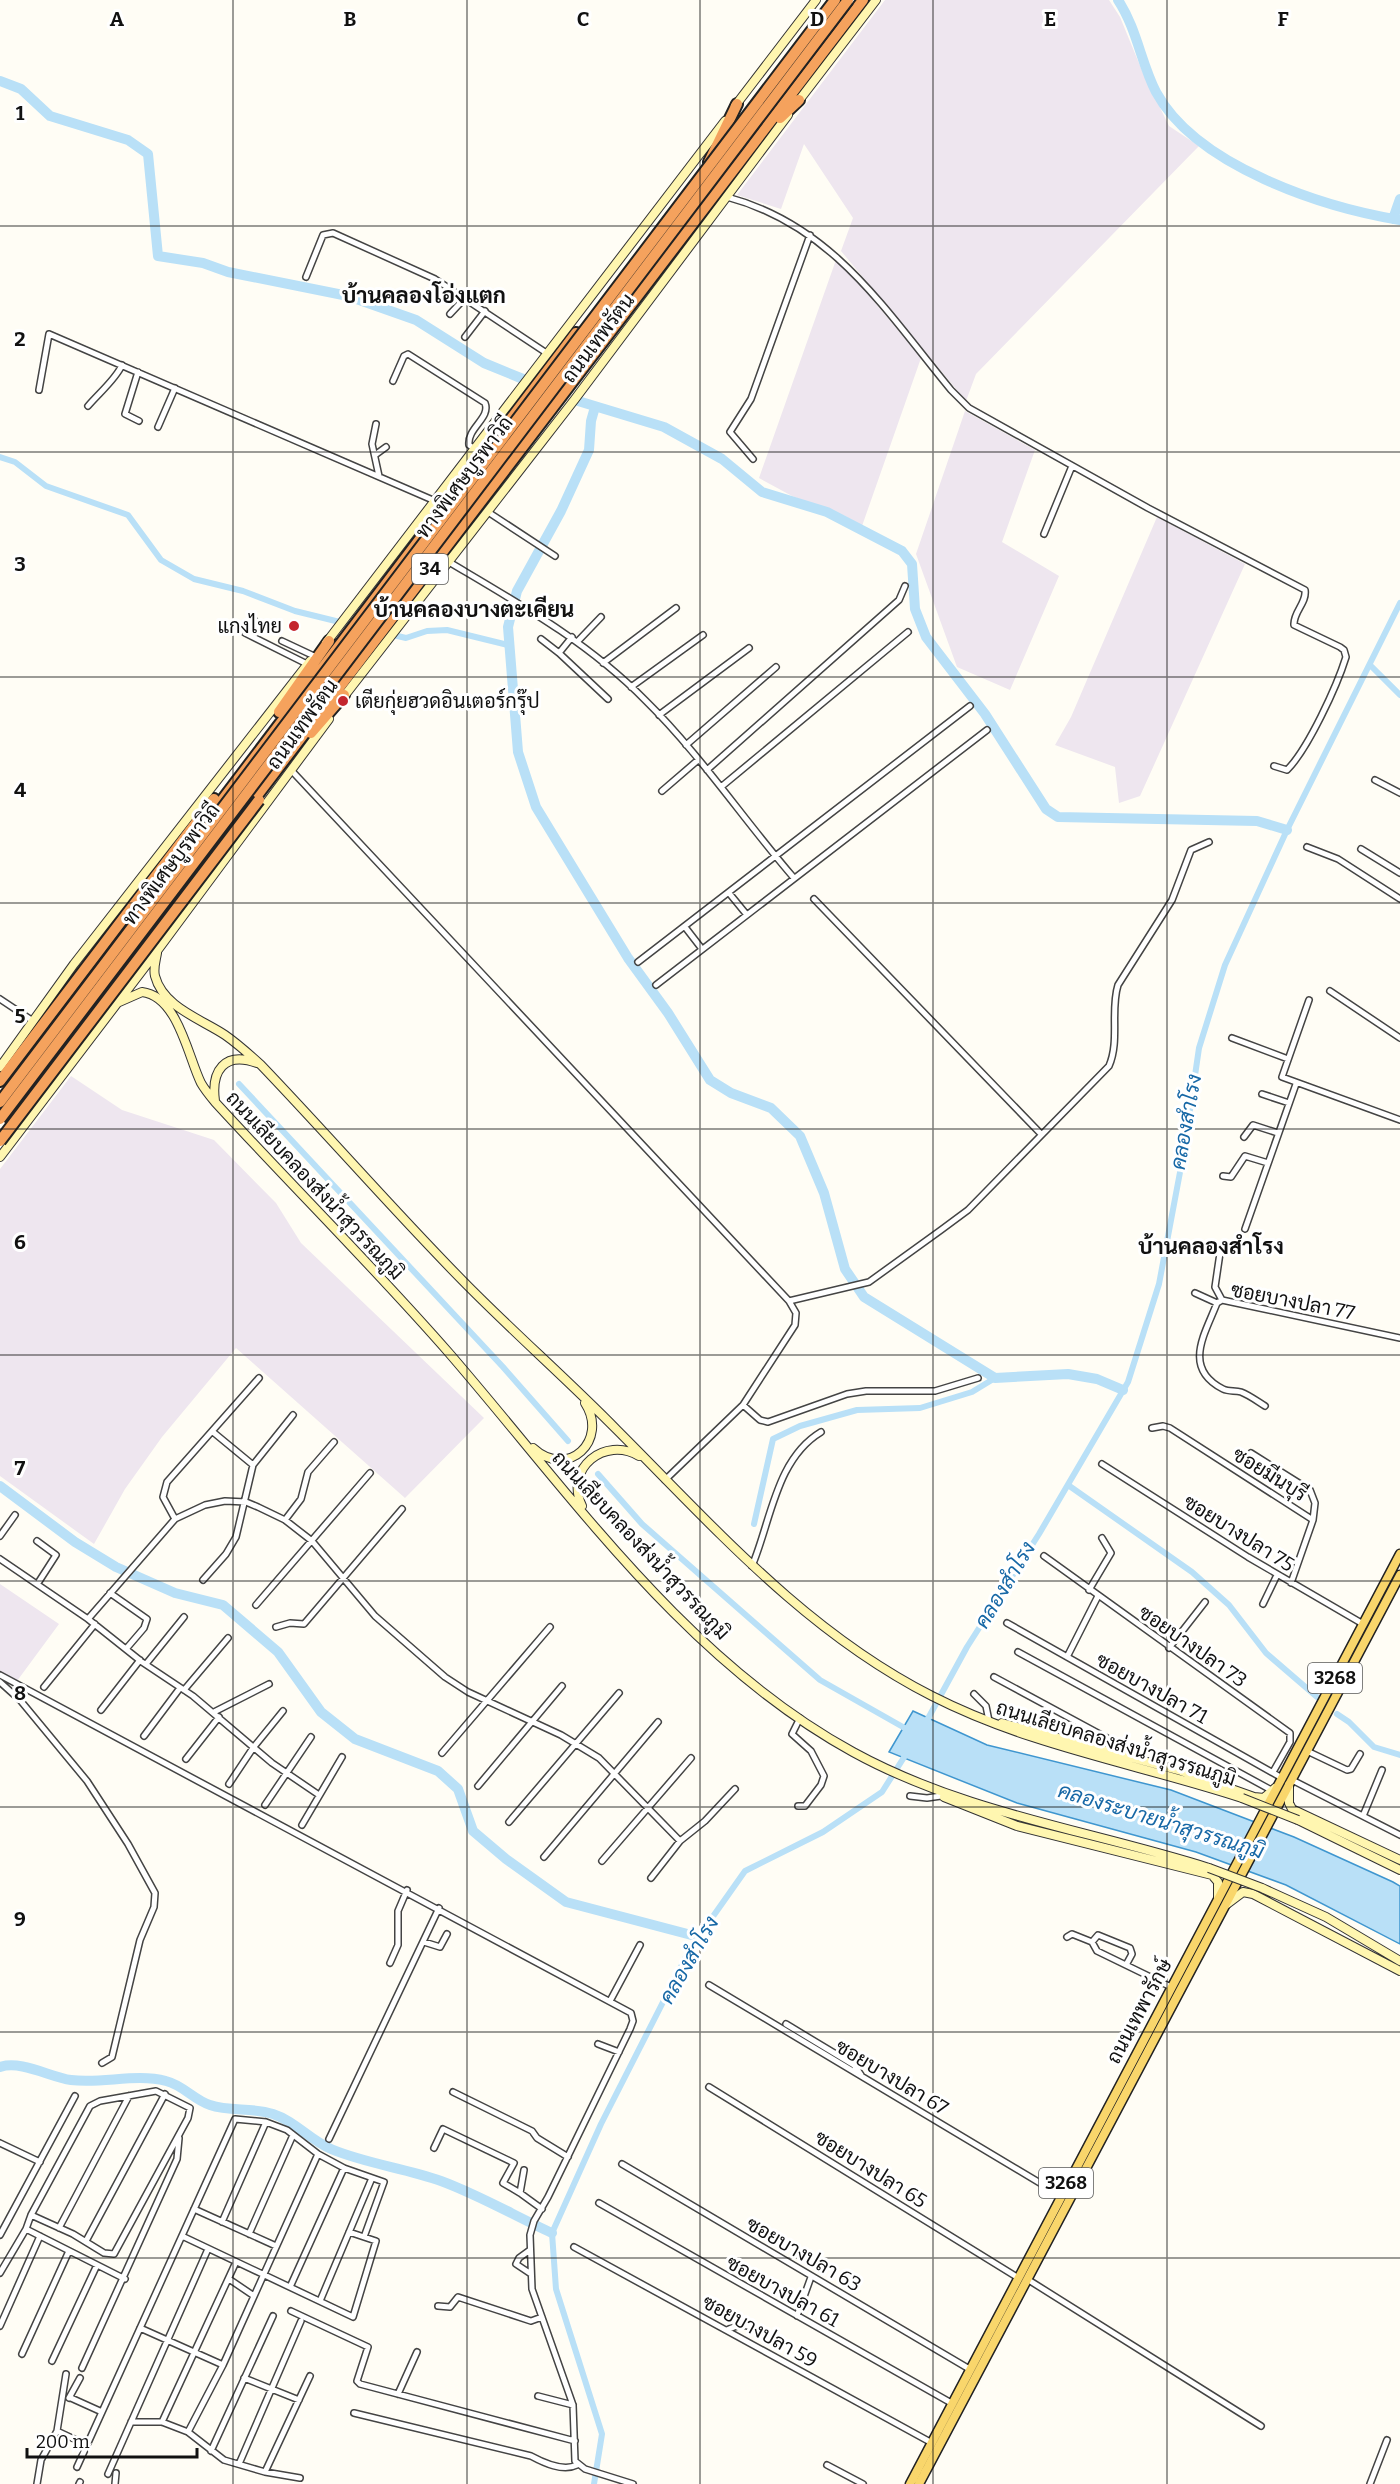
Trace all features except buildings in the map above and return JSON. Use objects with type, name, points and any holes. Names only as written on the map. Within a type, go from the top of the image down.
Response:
[{"type":"highway","name":"ถนนเทพรัตน","points":[[0,1096],[409,551],[830,0]]},
{"type":"highway","name":"ทางพิเศษบูรพาวิถี","points":[[0,1102],[835,0]]},
{"type":"highway","name":"ทางพิเศษบูรพาวิถี","points":[[0,1119],[848,0]]},
{"type":"highway","name":"ถนนเทพรัตน","points":[[0,1140],[296,742],[529,442],[863,0]]},
{"type":"highway","points":[[750,148],[799,100]]},
{"type":"highway","points":[[708,162],[737,104]]},
{"type":"highway","points":[[0,1081],[230,779],[329,641]]},
{"type":"highway","points":[[0,1140],[301,744],[344,695]]},
{"type":"highway","points":[[125,930],[146,946]]},
{"type":"main road","name":"ถนนเทพรัตน","points":[[0,1067],[307,664],[329,641],[816,0]]},
{"type":"main road","name":"ถนนเทพรัตน","points":[[0,1157],[157,951],[344,695],[566,411],[876,0]]},
{"type":"main road","name":"ถนนเลียบคลองส่งน้ำสุวรรณภูมิ","points":[[157,951],[155,976],[159,987],[175,1004],[187,1014],[239,1045],[261,1065],[462,1280],[578,1391],[752,1566],[805,1614],[899,1677],[983,1720],[1042,1742],[1242,1798],[1298,1820],[1400,1870]]},
{"type":"main road","name":"ถนนเลียบคลองส่งน้ำสุวรรณภูมิ","points":[[117,1003],[142,992],[159,999],[177,1023],[202,1085],[215,1102],[447,1352],[588,1518],[688,1626],[759,1688],[853,1752],[931,1789],[1021,1819],[1146,1848],[1209,1868],[1326,1917],[1400,1961]]},
{"type":"main road","points":[[215,1102],[213,1085],[215,1075],[225,1064],[241,1059],[261,1065]]},
{"type":"main road","points":[[507,1422],[542,1455],[556,1460],[574,1456],[587,1445],[593,1428],[590,1411],[578,1391]]},
{"type":"main road","points":[[588,1518],[577,1490],[582,1468],[590,1459],[604,1451],[620,1449],[649,1462]]},
{"type":"main road","name":"ถนนเทพารักษ์","points":[[909,2484],[956,2406],[971,2370],[1022,2278],[1060,2195],[1171,1987],[1223,1902],[1235,1888],[1278,1805],[1286,1781],[1363,1624],[1400,1554]]},
{"type":"main road","name":"ถนนเทพารักษ์","points":[[919,2484],[1022,2278],[1223,1902],[1226,1884],[1269,1803],[1307,1751],[1400,1575]]},
{"type":"main road","points":[[983,1720],[1211,1781],[1254,1797],[1264,1798],[1286,1781],[1292,1809],[1400,1860]]},
{"type":"main road","points":[[931,1789],[979,1813],[1017,1826],[1212,1875],[1218,1882],[1223,1902],[1243,1892],[1253,1894],[1400,1971]]},
{"type":"street","points":[[727,198],[764,209],[810,235],[842,260],[962,402],[1072,466],[1305,590],[1306,596],[1294,618],[1294,625],[1340,647],[1344,650],[1346,657],[1324,708],[1296,758],[1287,770],[1274,766]]},
{"type":"street","points":[[306,277],[323,235],[333,233],[435,279],[548,354]]},
{"type":"street","points":[[753,459],[730,432],[751,399],[810,235]]},
{"type":"street","points":[[450,314],[465,298]]},
{"type":"street","points":[[465,337],[485,311]]},
{"type":"street","points":[[39,390],[49,334],[435,501]]},
{"type":"street","points":[[393,381],[404,356],[408,354],[485,403],[487,407],[484,416],[468,438],[469,445],[475,449]]},
{"type":"street","points":[[88,406],[107,383],[116,378],[122,365]]},
{"type":"street","points":[[138,372],[124,411],[126,416],[139,421]]},
{"type":"street","points":[[158,427],[175,388]]},
{"type":"street","points":[[376,424],[372,439],[379,476]]},
{"type":"street","points":[[375,455],[386,447]]},
{"type":"street","points":[[1044,534],[1072,466]]},
{"type":"street","points":[[488,512],[555,556]]},
{"type":"street","points":[[449,562],[578,641],[631,687],[686,745],[794,878]]},
{"type":"street","points":[[707,770],[899,600],[905,586]]},
{"type":"street","points":[[603,663],[676,608]]},
{"type":"street","points":[[578,641],[601,617]]},
{"type":"street","points":[[255,621],[250,622],[245,633],[307,664]]},
{"type":"street","points":[[721,788],[909,632]]},
{"type":"street","points":[[631,687],[703,635]]},
{"type":"street","points":[[559,653],[572,637]]},
{"type":"street","points":[[541,639],[608,699]]},
{"type":"street","points":[[282,641],[314,656]]},
{"type":"street","points":[[659,715],[749,648]]},
{"type":"street","points":[[686,745],[776,667]]},
{"type":"street","points":[[638,962],[970,706]]},
{"type":"street","points":[[656,985],[987,729]]},
{"type":"street","points":[[662,790],[698,760]]},
{"type":"street","points":[[291,770],[789,1300],[796,1313],[795,1325],[743,1405],[666,1480]]},
{"type":"street","points":[[1375,780],[1400,793]]},
{"type":"street","points":[[789,1300],[869,1282],[968,1210],[1109,1066],[1112,1055],[1114,998],[1118,985],[1172,900],[1191,850],[1209,842]]},
{"type":"street","points":[[1306,847],[1338,859],[1400,899]]},
{"type":"street","points":[[1361,849],[1400,873]]},
{"type":"street","points":[[729,893],[747,915]]},
{"type":"street","points":[[814,899],[1041,1134]]},
{"type":"street","points":[[685,927],[702,949]]},
{"type":"street","points":[[1330,991],[1400,1038]]},
{"type":"street","points":[[0,999],[33,1021]]},
{"type":"street","points":[[1309,1000],[1282,1077],[1400,1120]]},
{"type":"street","points":[[1232,1038],[1288,1059]]},
{"type":"street","points":[[1245,1229],[1296,1084]]},
{"type":"street","points":[[1262,1094],[1289,1102]]},
{"type":"street","points":[[1244,1137],[1253,1125],[1278,1133]]},
{"type":"street","points":[[1223,1176],[1231,1177],[1245,1156],[1268,1163]]},
{"type":"street","points":[[1210,1247],[1220,1252],[1215,1287],[1219,1302]]},
{"type":"street","points":[[1195,1293],[1219,1302]]},
{"type":"street","name":"ซอยบางปลา 77","points":[[1265,1406],[1239,1391],[1230,1392],[1216,1385],[1202,1368],[1198,1354],[1201,1341],[1219,1302],[1400,1338]]},
{"type":"street","points":[[175,1519],[164,1497],[165,1487],[259,1378]]},
{"type":"street","points":[[743,1405],[760,1420],[768,1422],[847,1394],[866,1391],[935,1392],[978,1378]]},
{"type":"street","points":[[203,1580],[231,1547],[246,1502],[253,1465],[293,1415]]},
{"type":"street","name":"ซอยมีนบุรี","points":[[1152,1428],[1163,1426],[1170,1428],[1313,1520],[1291,1583]]},
{"type":"street","points":[[213,1432],[253,1465]]},
{"type":"street","points":[[752,1566],[779,1487],[795,1456],[806,1442],[821,1432]]},
{"type":"street","points":[[285,1520],[301,1499],[308,1472],[334,1442]]},
{"type":"street","points":[[1251,1453],[1310,1490],[1315,1503],[1313,1520]]},
{"type":"street","name":"ซอยบางปลา 75","points":[[1102,1464],[1277,1575],[1363,1624]]},
{"type":"street","points":[[256,1605],[370,1473]]},
{"type":"street","points":[[88,1619],[175,1519],[205,1504],[225,1501],[246,1502],[285,1520],[312,1541],[344,1576],[375,1616],[445,1677],[488,1701],[577,1743],[615,1772],[680,1841]]},
{"type":"street","points":[[276,1627],[290,1623],[304,1624],[402,1509]]},
{"type":"street","points":[[0,1536],[15,1515]]},
{"type":"street","points":[[1089,1590],[1111,1553],[1102,1538]]},
{"type":"street","points":[[37,1541],[56,1555],[38,1583]]},
{"type":"street","name":"ซอยบางปลา 73","points":[[1044,1556],[1290,1733],[1292,1738],[1273,1773]]},
{"type":"street","points":[[0,1559],[38,1583],[140,1660],[214,1712],[253,1748],[319,1795]]},
{"type":"street","points":[[1263,1604],[1277,1575]]},
{"type":"street","points":[[110,1593],[147,1619],[144,1628],[126,1649]]},
{"type":"street","points":[[1067,1657],[1098,1596]]},
{"type":"street","points":[[1169,1648],[1205,1602]]},
{"type":"street","points":[[146,1664],[184,1617]]},
{"type":"street","name":"ซอยบางปลา 71","points":[[1007,1623],[1286,1781],[1400,1834]]},
{"type":"street","points":[[44,1687],[95,1624]]},
{"type":"street","points":[[442,1753],[550,1627]]},
{"type":"street","points":[[144,1736],[228,1638]]},
{"type":"street","points":[[1018,1652],[1272,1791]]},
{"type":"street","points":[[101,1710],[140,1660]]},
{"type":"street","points":[[0,1676],[246,1808],[407,1890],[610,2001],[633,2016],[619,2052],[534,2221],[530,2235],[531,2274],[535,2302],[573,2405],[577,2465]]},
{"type":"street","points":[[994,1677],[1107,1738],[1112,1753]]},
{"type":"street","points":[[0,1682],[20,1700],[87,1781],[128,1844],[155,1893],[154,1907],[140,1940],[112,2057],[102,2063]]},
{"type":"street","points":[[214,1712],[246,1693],[269,1684]]},
{"type":"street","points":[[478,1786],[562,1686]]},
{"type":"street","points":[[509,1822],[619,1694]]},
{"type":"street","points":[[974,1694],[986,1706],[983,1720]]},
{"type":"street","points":[[229,1784],[253,1748],[283,1711]]},
{"type":"street","points":[[186,1759],[219,1718]]},
{"type":"street","points":[[798,1806],[806,1806],[821,1785],[824,1776],[811,1751],[792,1734],[800,1718]]},
{"type":"street","points":[[544,1857],[658,1722]]},
{"type":"street","points":[[265,1805],[311,1737]]},
{"type":"street","points":[[1307,1751],[1347,1770],[1351,1768],[1360,1754]]},
{"type":"street","points":[[302,1825],[342,1757]]},
{"type":"street","points":[[602,1861],[691,1758]]},
{"type":"street","points":[[1363,1816],[1382,1770]]},
{"type":"street","points":[[651,1878],[680,1841],[705,1821],[735,1789]]},
{"type":"street","points":[[910,1797],[941,1796]]},
{"type":"street","points":[[390,1963],[398,1946],[398,1911],[407,1890]]},
{"type":"street","points":[[329,2139],[439,1908]]},
{"type":"street","points":[[424,1942],[439,1948],[447,1934]]},
{"type":"street","points":[[1067,1937],[1072,1934],[1092,1942],[1097,1951],[1171,1987]]},
{"type":"street","points":[[1092,1942],[1098,1935],[1130,1948],[1132,1954],[1126,1965]]},
{"type":"street","points":[[610,2001],[640,1945]]},
{"type":"street","name":"ซอยบางปลา 67","points":[[709,1985],[1060,2195]]},
{"type":"street","points":[[786,2024],[855,2066],[861,2076]]},
{"type":"street","points":[[598,2044],[619,2052]]},
{"type":"street","name":"ซอยบางปลา 65","points":[[709,2087],[1261,2426]]},
{"type":"street","points":[[0,2273],[26,2229],[31,2215],[90,2106],[156,2091],[186,2104],[191,2112],[114,2254],[104,2253],[86,2241],[31,2215]]},
{"type":"street","points":[[453,2092],[532,2131],[537,2138],[568,2157]]},
{"type":"street","points":[[86,2241],[165,2094]]},
{"type":"street","points":[[0,2235],[75,2096]]},
{"type":"street","points":[[59,2228],[129,2096]]},
{"type":"street","points":[[77,2467],[234,2119],[266,2122],[293,2135],[318,2154],[344,2168],[384,2182],[364,2237]]},
{"type":"street","points":[[222,2222],[266,2122]]},
{"type":"street","points":[[434,2148],[443,2129],[514,2163],[503,2184],[542,2209]]},
{"type":"street","points":[[249,2234],[293,2135]]},
{"type":"street","points":[[82,2368],[125,2279],[177,2158],[178,2137]]},
{"type":"street","points":[[0,2143],[40,2162]]},
{"type":"street","points":[[188,2432],[223,2365],[318,2154]]},
{"type":"street","name":"ซอยบางปลา 63","points":[[622,2164],[971,2370]]},
{"type":"street","points":[[290,2287],[344,2168]]},
{"type":"street","points":[[520,2193],[524,2169]]},
{"type":"street","points":[[320,2301],[372,2178]]},
{"type":"street","name":"ซอยบางปลา 61","points":[[599,2203],[956,2406]]},
{"type":"street","points":[[194,2209],[276,2246]]},
{"type":"street","points":[[26,2229],[125,2279]]},
{"type":"street","points":[[182,2236],[353,2317],[376,2241],[349,2232]]},
{"type":"street","points":[[0,2326],[40,2236]]},
{"type":"street","name":"ซอยบางปลา 59","points":[[573,2247],[932,2443]]},
{"type":"street","points":[[108,2474],[208,2249]]},
{"type":"street","points":[[530,2250],[519,2258],[516,2264],[531,2274]]},
{"type":"street","points":[[22,2354],[69,2251]]},
{"type":"street","points":[[162,2422],[196,2353],[236,2262]]},
{"type":"street","points":[[52,2361],[97,2265]]},
{"type":"street","points":[[797,2316],[811,2277]]},
{"type":"street","points":[[229,2279],[254,2296]]},
{"type":"street","points":[[438,2306],[450,2307],[458,2297],[531,2321],[542,2317]]},
{"type":"street","points":[[291,2311],[365,2343],[368,2347],[358,2383],[575,2441]]},
{"type":"street","points":[[211,2451],[273,2316]]},
{"type":"street","points":[[239,2464],[301,2321]]},
{"type":"street","points":[[727,2330],[741,2324],[752,2327],[763,2334]]},
{"type":"street","points":[[140,2328],[223,2365]]},
{"type":"street","points":[[398,2394],[417,2352]]},
{"type":"street","points":[[37,2484],[41,2460],[57,2431],[66,2374]]},
{"type":"street","points":[[265,2472],[310,2376]]},
{"type":"street","points":[[62,2401],[70,2398],[80,2378]]},
{"type":"street","points":[[244,2378],[298,2400]]},
{"type":"street","points":[[538,2396],[573,2405]]},
{"type":"street","points":[[70,2398],[102,2412]]},
{"type":"street","points":[[354,2414],[531,2456],[544,2463],[570,2468],[577,2465],[633,2484]]},
{"type":"street","points":[[131,2422],[162,2422],[188,2432],[224,2460],[265,2472],[300,2478]]},
{"type":"street","points":[[57,2431],[87,2445]]},
{"type":"street","points":[[1370,2484],[1387,2440]]},
{"type":"street","points":[[827,2465],[863,2484]]},
{"type":"street","points":[[115,2484],[116,2473]]},
{"type":"shaded area","points":[[885,0],[1109,0],[1120,17],[1143,73],[1169,126],[1199,146],[976,374],[966,401],[841,251],[853,218],[804,144],[781,209],[737,195]]},
{"type":"shaded area","points":[[837,257],[921,358],[862,526],[845,516],[792,496],[759,478]]},
{"type":"shaded area","points":[[965,411],[1035,450],[1002,542],[1059,576],[1010,690],[957,667],[916,554]]},
{"type":"shaded area","points":[[1157,517],[1245,564],[1140,796],[1119,803],[1115,767],[1055,745],[1071,717]]},
{"type":"shaded area","points":[[71,1076],[122,1110],[214,1140],[276,1203],[301,1243],[484,1418],[405,1498],[236,1348],[162,1437],[125,1489],[94,1544],[0,1476],[0,1169]]},
{"type":"shaded area","points":[[0,1584],[59,1624],[17,1681],[0,1673]]},
{"type":"water","name":"คลองระบายน้ำสุวรรณภูมิ","points":[[913,1711],[987,1745],[1171,1790],[1294,1837],[1393,1882],[1400,1886],[1400,1944],[1286,1885],[1196,1852],[1017,1803],[889,1752]]},
{"type":"waterway","points":[[1118,0],[1130,23],[1156,92],[1175,118],[1200,141],[1230,162],[1299,193],[1335,205],[1400,220]]},
{"type":"waterway","points":[[0,81],[21,89],[50,116],[128,140],[148,154],[158,256],[203,263],[228,272],[348,296],[416,320],[484,363],[523,379]]},
{"type":"waterway","points":[[1393,219],[1400,199]]},
{"type":"waterway","points":[[578,401],[664,427],[722,459],[762,492],[827,512],[902,551],[912,564],[915,609],[926,637],[985,714],[1046,809],[1058,817],[1257,821],[1287,830]]},
{"type":"waterway","points":[[595,407],[591,421],[589,450],[561,511],[517,591],[508,627],[518,752],[536,807],[628,958],[668,1013],[710,1080],[731,1093],[771,1108],[800,1136],[824,1193],[845,1269],[864,1297],[995,1378],[1068,1374],[1097,1379],[1123,1390]]},
{"type":"waterway","points":[[0,457],[15,462],[46,486],[128,515],[161,560],[194,579],[243,591],[295,611],[356,626]]},
{"type":"waterway","name":"คลองสำโรง","points":[[925,1724],[967,1647],[1039,1534],[1128,1382],[1159,1284],[1184,1151],[1199,1048],[1225,965],[1287,830],[1400,603]]},
{"type":"waterway","points":[[389,634],[406,638],[427,631],[447,630],[508,645]]},
{"type":"waterway","points":[[1371,666],[1400,695]]},
{"type":"waterway","points":[[239,1084],[503,1367],[568,1441]]},
{"type":"waterway","points":[[754,1524],[773,1439],[800,1426],[857,1410],[920,1408],[972,1392],[995,1378]]},
{"type":"waterway","points":[[598,1474],[642,1524],[820,1680],[910,1731]]},
{"type":"waterway","points":[[1068,1485],[1192,1572],[1229,1605],[1266,1653],[1317,1697]]},
{"type":"waterway","points":[[0,1486],[75,1542],[116,1567],[175,1593],[223,1605],[278,1652],[321,1712],[355,1739],[438,1771],[458,1789],[473,1831],[506,1859],[566,1902],[699,1937]]},
{"type":"waterway","points":[[1337,1714],[1349,1722],[1374,1747],[1400,1755]]},
{"type":"waterway","name":"คลองสำโรง","points":[[594,2484],[602,2434],[556,2289],[552,2233],[601,2124],[690,1949],[745,1871],[823,1832],[882,1792],[908,1751]]},
{"type":"waterway","points":[[0,2067],[8,2065],[26,2067],[71,2080],[143,2078],[166,2081],[210,2105],[257,2111],[281,2117],[331,2149],[441,2181],[552,2233]]},
{"type":"place","name":"แกงไทย","points":[[294,626]]},
{"type":"place","name":"เตียกุ่ยฮวดอินเตอร์กรุ๊ป","points":[[343,701]]},
{"type":"district","name":"บ้านคลองโอ่งแตก","points":[[424,295]]},
{"type":"district","name":"บ้านคลองบางตะเคียน","points":[[474,609]]},
{"type":"district","name":"บ้านคลองสำโรง","points":[[1211,1246]]}]
